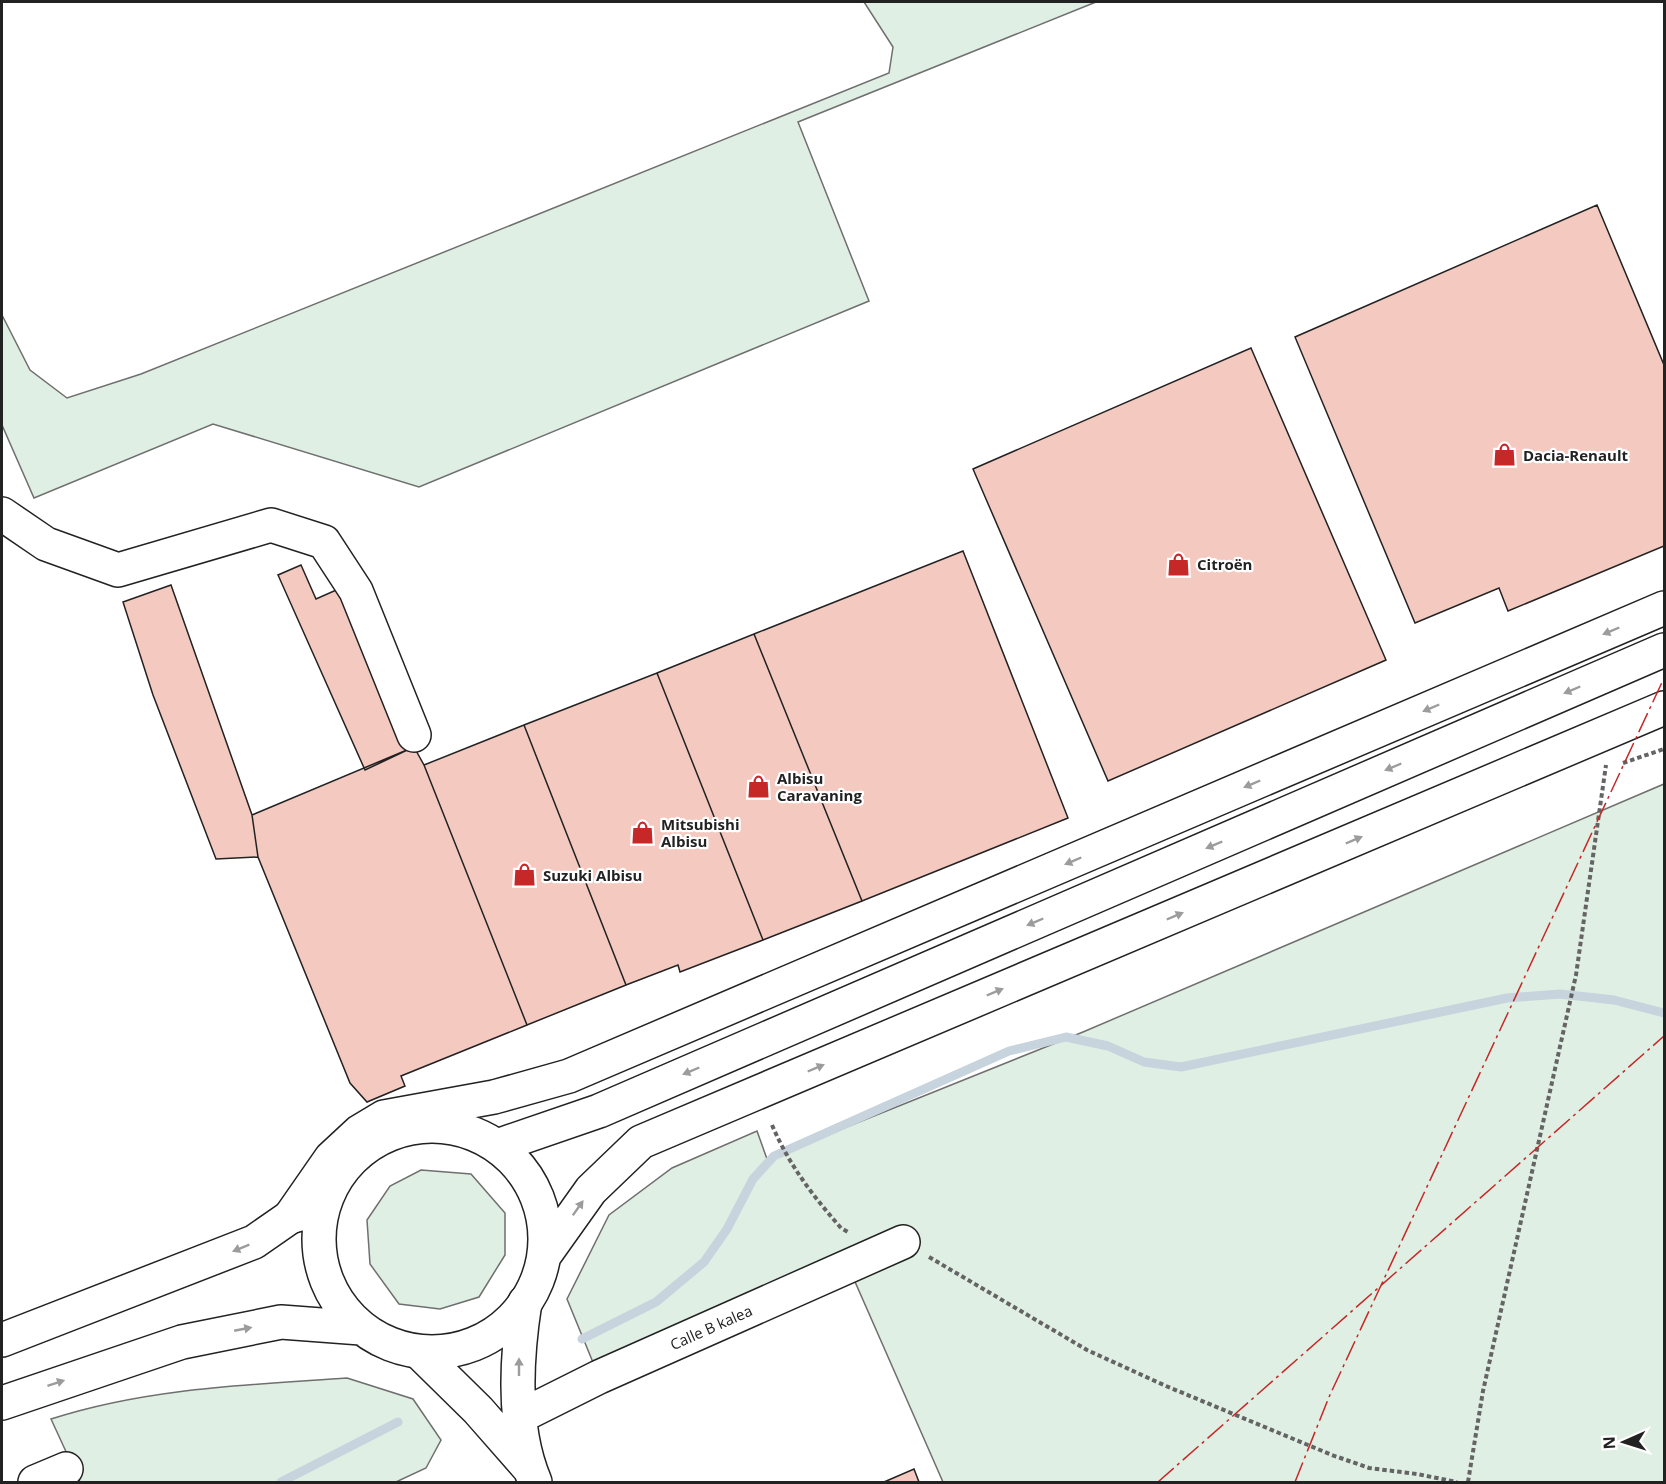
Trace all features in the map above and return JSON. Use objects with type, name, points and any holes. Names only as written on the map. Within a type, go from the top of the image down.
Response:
[{"type":"main road","points":[[2,514],[46,544],[118,570],[271,525],[324,542],[356,591],[414,735]]},
{"type":"main road","points":[[290,1217],[331,1158],[359,1132],[384,1118],[494,1098],[569,1076],[1665,608]]},
{"type":"main road","points":[[497,1146],[599,1111],[1665,650]]},
{"type":"main road","points":[[544,1256],[591,1190],[641,1142],[1665,708]]},
{"type":"main road","points":[[430,1125],[465,1130],[497,1146],[519,1167],[536,1194],[544,1225],[544,1256],[533,1291],[511,1321],[480,1342],[450,1351],[419,1352],[388,1344],[361,1328],[338,1303],[323,1273],[319,1240],[323,1207],[339,1175],[363,1149],[394,1132],[430,1125]]},
{"type":"main road","points":[[2,1340],[254,1242],[290,1217],[323,1207]]},
{"type":"main road","name":"Calle B kalea","points":[[521,1416],[599,1377],[893,1246]]},
{"type":"main road","points":[[525,1302],[519,1339],[521,1416],[529,1477]]},
{"type":"main road","points":[[2,1403],[182,1342],[281,1322],[361,1328]]},
{"type":"main road","points":[[419,1352],[478,1410],[529,1477]]},
{"type":"main road","points":[[35,1482],[66,1469]]},
{"type":"path","points":[[1468,1482],[1483,1391],[1576,975],[1607,768],[1596,738]]},
{"type":"path","points":[[1607,768],[1665,749]]},
{"type":"path","points":[[772,1125],[784,1152],[807,1189],[841,1228],[893,1246],[1087,1350],[1166,1386],[1332,1455],[1370,1468],[1457,1482]]},
{"type":"green space","points":[[864,2],[1096,2],[798,122],[869,301],[419,487],[213,424],[34,498],[2,425],[2,315],[30,370],[67,398],[141,374],[889,73],[893,47]]},
{"type":"green space","points":[[1664,784],[1664,1482],[943,1482],[845,1259],[599,1377],[567,1299],[609,1215],[672,1168],[757,1131],[767,1159],[1083,1032]]},
{"type":"green space","points":[[421,1170],[471,1174],[505,1213],[505,1255],[479,1297],[440,1309],[399,1304],[370,1264],[367,1220],[390,1186]]},
{"type":"green space","points":[[347,1378],[413,1399],[441,1440],[426,1468],[396,1482],[80,1482],[51,1419],[124,1400],[160,1394]]},
{"type":"building","name":"Dacia-Renault","points":[[1597,205],[1664,365],[1664,546],[1508,611],[1499,588],[1415,623],[1295,337]]},
{"type":"building","name":"Citroën","points":[[1251,348],[1386,660],[1108,781],[973,469]]},
{"type":"building","points":[[963,551],[1068,818],[862,901],[754,634]]},
{"type":"building","points":[[301,565],[316,599],[343,587],[414,747],[365,770],[278,575]]},
{"type":"building","points":[[171,585],[252,815],[258,857],[216,859],[153,695],[123,602]]},
{"type":"building","name":"Albisu Caravaning","points":[[754,634],[862,901],[763,940],[657,673]]},
{"type":"building","name":"Mitsubishi Albisu","points":[[657,673],[763,940],[680,972],[678,965],[626,985],[524,725]]},
{"type":"building","name":"Suzuki Albisu","points":[[524,725],[626,985],[527,1025],[424,765]]},
{"type":"building","points":[[414,747],[424,765],[527,1025],[401,1076],[405,1086],[367,1102],[350,1083],[258,857],[252,815]]},
{"type":"building","points":[[914,1469],[919,1482],[884,1482]]},
{"type":"waterway","points":[[582,1339],[656,1302],[704,1262],[727,1229],[753,1179],[774,1156],[1009,1051],[1066,1037],[1108,1046],[1144,1062],[1181,1067],[1507,998],[1560,994],[1614,1000],[1664,1013]]},
{"type":"waterway","points":[[281,1482],[398,1422]]},
{"type":"power","points":[[1295,1482],[1329,1397],[1664,678]]},
{"type":"power","points":[[1158,1482],[1664,1036]]},
{"type":"place","name":"Dacia-Renault","points":[[1505,455]]},
{"type":"place","name":"Citroën","points":[[1179,564]]},
{"type":"place","name":"Albisu Caravaning","points":[[759,787]]},
{"type":"place","name":"Mitsubishi Albisu","points":[[643,833]]},
{"type":"place","name":"Suzuki Albisu","points":[[525,875]]}]
